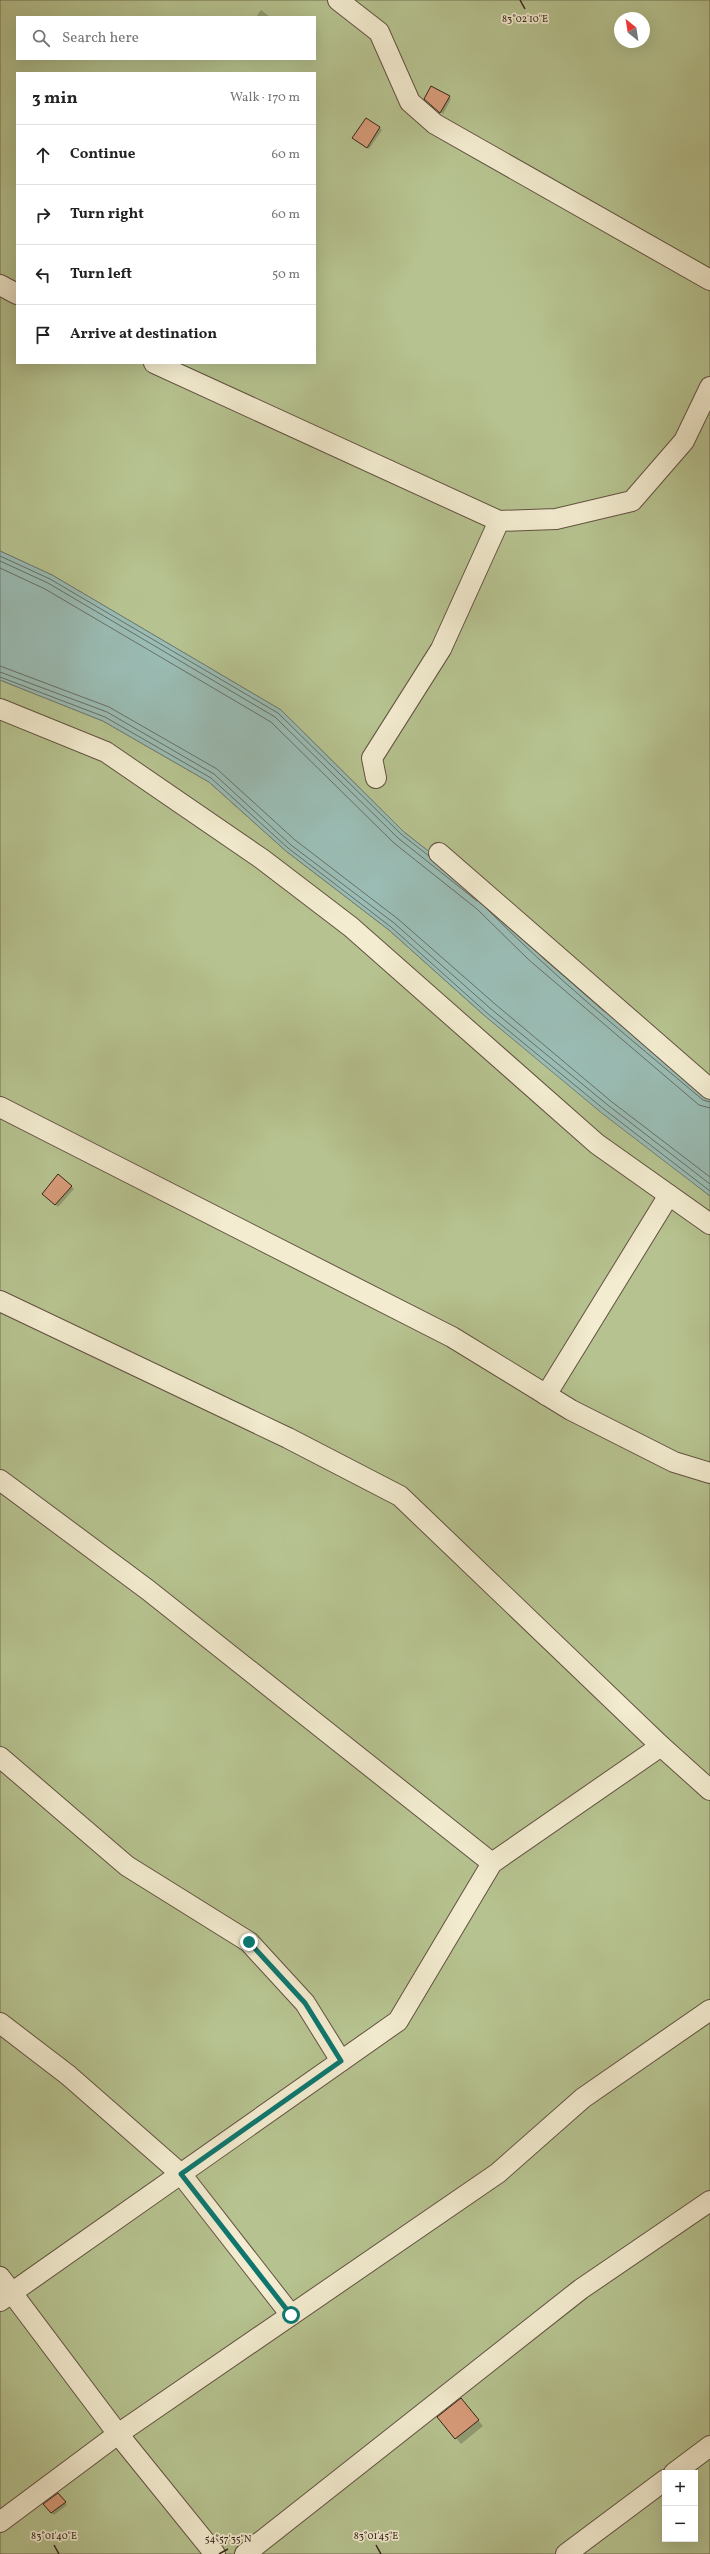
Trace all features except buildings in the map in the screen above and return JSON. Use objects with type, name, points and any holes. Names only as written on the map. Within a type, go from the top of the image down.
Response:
[{"type":"lane","points":[[338,0],[379,32],[410,102],[435,124],[710,280]]},
{"type":"lane","points":[[0,285],[16,293]]},
{"type":"lane","points":[[156,364],[499,521],[556,519],[632,501],[684,441],[710,387]]},
{"type":"lane","points":[[376,778],[372,758],[440,649],[499,521]]},
{"type":"lane","points":[[0,709],[106,752],[262,859],[351,927],[597,1144],[710,1224]]},
{"type":"lane","points":[[439,853],[710,1089]]},
{"type":"lane","points":[[0,1107],[452,1337],[571,1410],[674,1462],[710,1473]]},
{"type":"lane","points":[[546,1395],[669,1195]]},
{"type":"lane","points":[[0,1301],[288,1438],[400,1496],[661,1746],[710,1790]]},
{"type":"lane","points":[[0,1480],[154,1595],[492,1863]]},
{"type":"lane","points":[[6,2297],[398,2021],[492,1863],[661,1746]]},
{"type":"lane","points":[[0,1757],[127,1866],[249,1942],[305,2003],[341,2061]]},
{"type":"lane","points":[[0,2522],[118,2434],[498,2173],[583,2098],[710,2010]]},
{"type":"lane","points":[[0,2022],[68,2075],[181,2174],[291,2315]]},
{"type":"lane","points":[[245,2554],[581,2289],[710,2201]]},
{"type":"lane","points":[[0,2277],[6,2297],[215,2554]]},
{"type":"lane","points":[[678,2470],[710,2446]]},
{"type":"lane","points":[[566,2554],[662,2482]]},
{"type":"green space","points":[[0,0],[710,0],[710,1094],[487,897],[404,832],[281,710],[52,575],[0,551]]},
{"type":"green space","points":[[0,680],[103,721],[209,782],[286,851],[389,930],[485,1016],[710,1196],[710,2554],[0,2554]]},
{"type":"water","points":[[0,551],[52,575],[281,710],[404,832],[487,897],[710,1094],[710,1196],[603,1114],[485,1016],[389,930],[286,851],[209,782],[103,721],[0,680]]},
{"type":"route","points":[[249,1942],[305,2003],[341,2061],[181,2174],[291,2315]]}]
